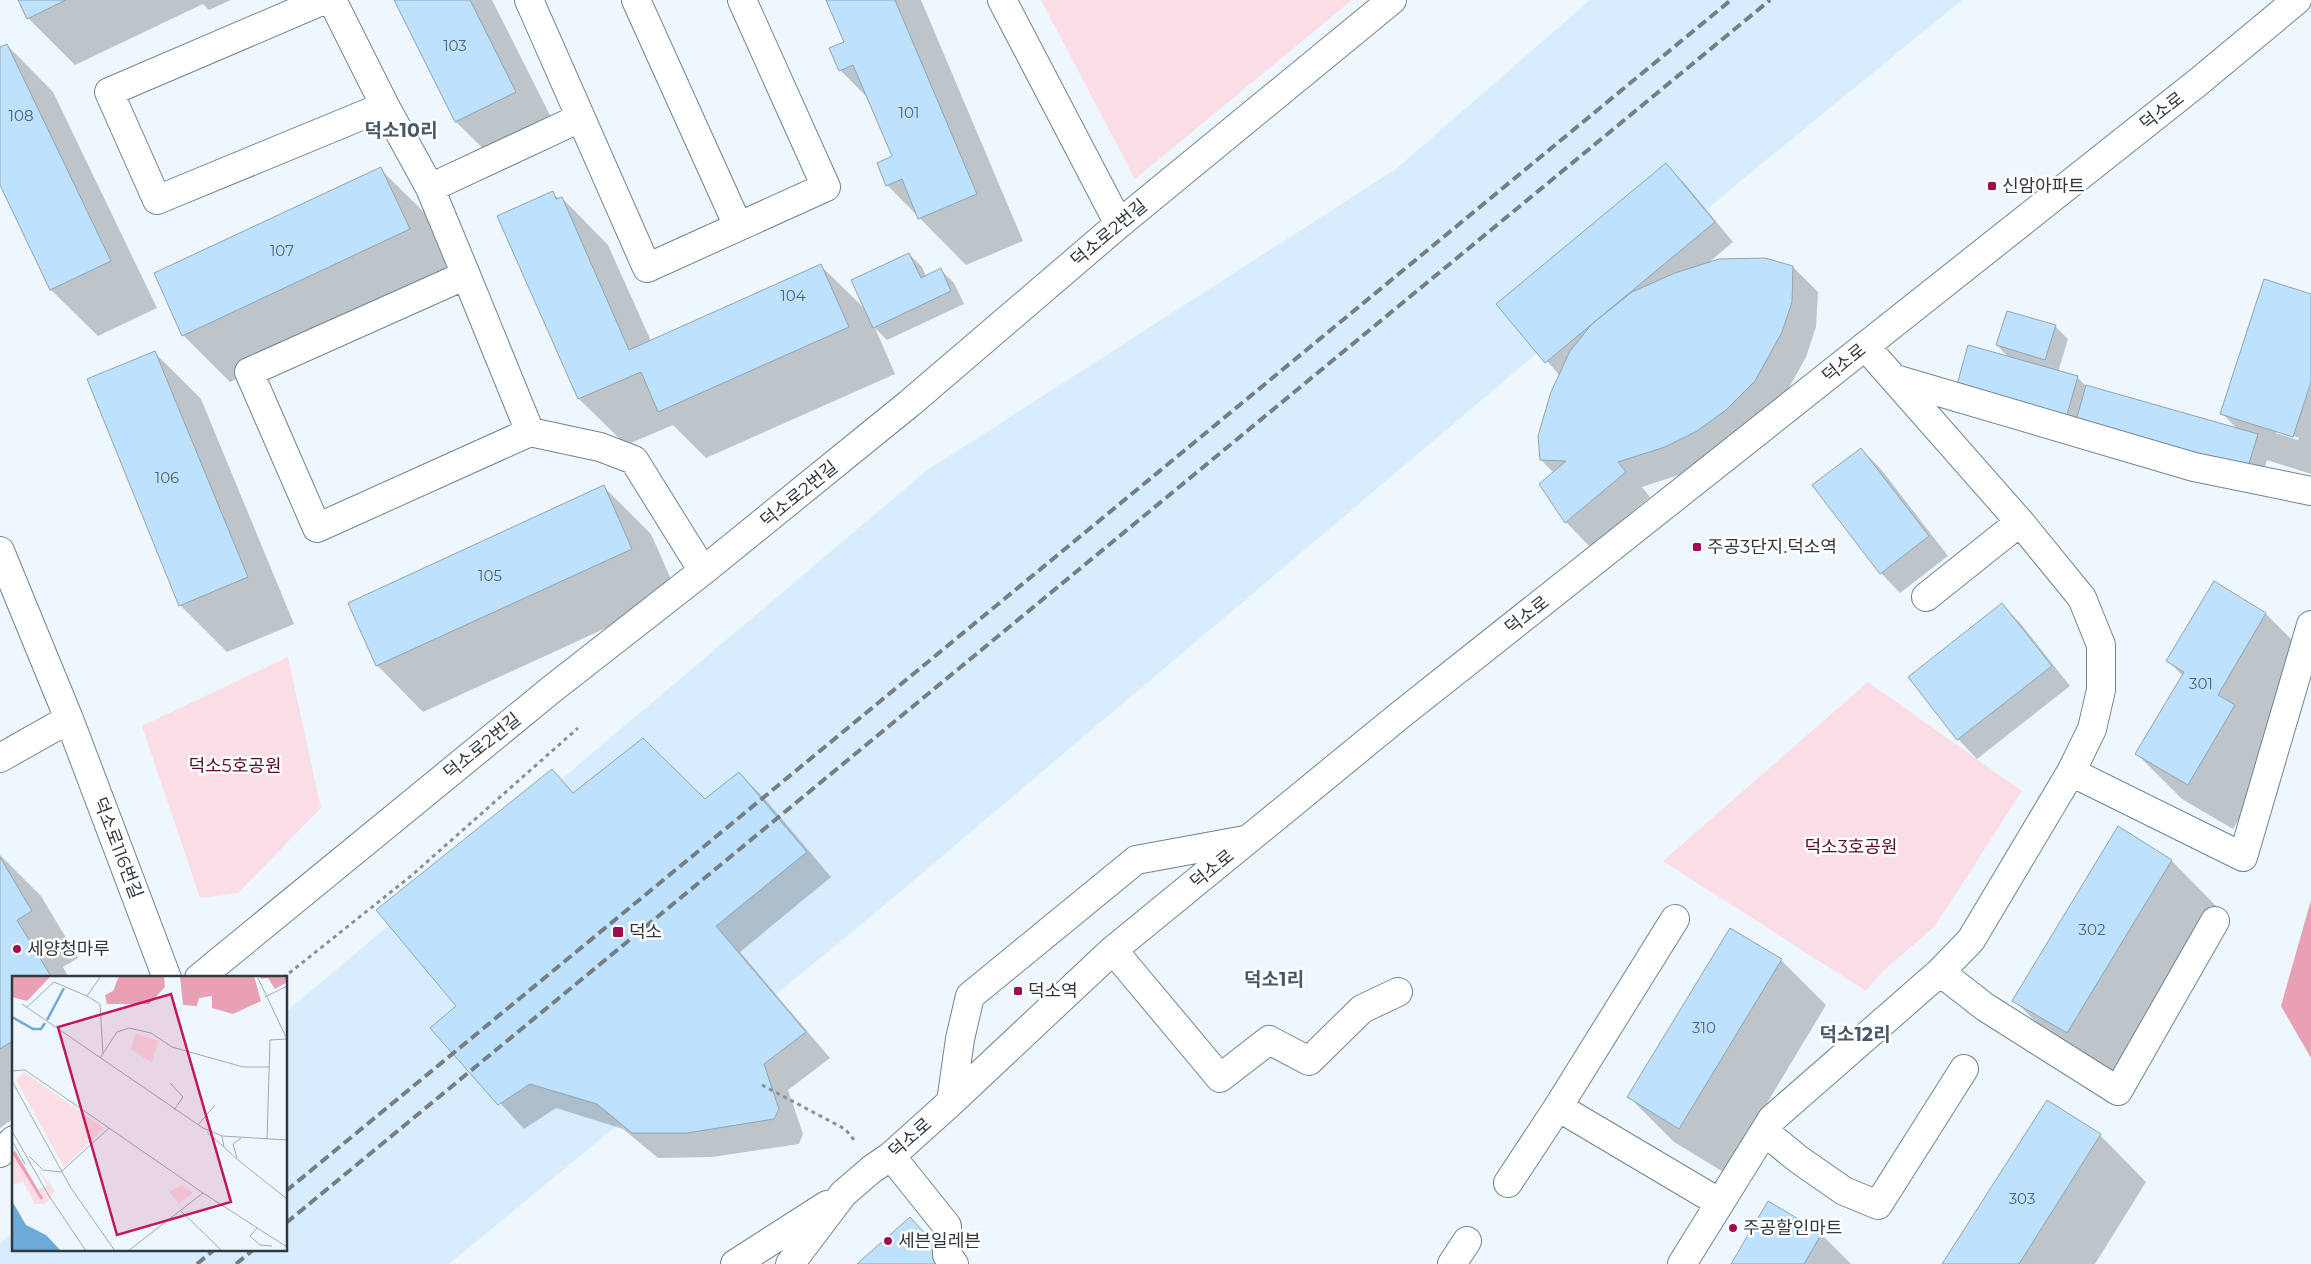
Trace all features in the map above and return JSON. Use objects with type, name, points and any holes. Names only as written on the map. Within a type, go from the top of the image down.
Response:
[{"type":"street","points":[[324,0],[109,92],[157,200],[384,106]]},
{"type":"street","points":[[332,0],[384,106],[430,188],[530,432]]},
{"type":"street","points":[[528,0],[647,268],[826,187],[742,0]]},
{"type":"street","points":[[636,0],[738,226]]},
{"type":"street","points":[[1002,0],[1119,224]]},
{"type":"street","name":"덕소로2번길","points":[[201,976],[552,689],[910,403],[1119,224],[1392,0]]},
{"type":"street","name":"덕소로","points":[[790,1264],[843,1194],[872,1169],[891,1156],[951,1102],[1113,950],[1399,716],[2196,84],[2297,0]]},
{"type":"street","points":[[430,188],[580,118]]},
{"type":"street","points":[[466,275],[249,372],[317,528],[530,432],[600,447],[634,460],[702,571]]},
{"type":"street","points":[[1682,1264],[1772,1119],[1940,972],[1971,940],[2070,772],[2092,729],[2101,690],[2101,645],[2082,598],[2020,522],[1865,346]]},
{"type":"street","points":[[1895,379],[2194,467],[2311,491]]},
{"type":"street","points":[[1926,597],[2020,522]]},
{"type":"street","name":"덕소로116번길","points":[[0,551],[69,719],[166,976]]},
{"type":"street","points":[[2070,772],[2243,857],[2311,625]]},
{"type":"street","points":[[0,758],[69,719]]},
{"type":"street","points":[[951,1102],[960,1039],[970,996],[1136,860],[1249,839]]},
{"type":"street","points":[[1508,1183],[1558,1107],[1675,919]]},
{"type":"street","points":[[1940,972],[1985,1007],[2118,1092],[2215,921]]},
{"type":"street","points":[[1113,950],[1220,1078],[1269,1040],[1309,1061],[1362,1009],[1398,992]]},
{"type":"street","points":[[1765,1132],[1798,1159],[1844,1191],[1878,1205],[1964,1069]]},
{"type":"street","points":[[1558,1107],[1720,1203]]},
{"type":"street","points":[[0,1153],[12,1142]]},
{"type":"street","points":[[891,1156],[947,1226],[947,1255],[954,1264]]},
{"type":"street","points":[[735,1264],[843,1194]]},
{"type":"street","points":[[1452,1264],[1467,1241]]},
{"type":"path","points":[[285,976],[411,876],[578,728]]},
{"type":"path","points":[[762,1085],[845,1129],[855,1141]]},
{"type":"shaded area","points":[[1590,0],[1962,0],[1743,179],[888,902],[449,1264],[0,1264],[0,1243],[12,1234],[12,1252],[288,1252],[288,1010],[926,471],[1396,169]]},
{"type":"shaded area","points":[[2311,900],[2311,1058],[2281,1006]]},
{"type":"green space","points":[[1041,0],[1352,0],[1135,179]]},
{"type":"green space","name":"덕소5호공원","points":[[288,657],[321,808],[238,893],[200,898],[142,726]]},
{"type":"green space","name":"덕소3호공원","points":[[1868,682],[2022,791],[1935,926],[1882,972],[1866,991],[1663,861]]},
{"type":"building","points":[[18,0],[66,0],[27,19]]},
{"type":"building","points":[[394,0],[470,0],[516,92],[455,122]]},
{"type":"building","points":[[826,0],[895,0],[977,194],[918,219],[902,179],[886,186],[877,163],[892,156],[853,65],[839,71],[829,48],[844,42]]},
{"type":"building","points":[[7,44],[111,261],[50,290],[0,185],[0,47]]},
{"type":"building","points":[[1666,163],[1715,222],[1545,363],[1496,304]]},
{"type":"building","points":[[381,167],[410,229],[182,336],[154,273]]},
{"type":"building","points":[[553,191],[556,199],[562,197],[629,350],[821,264],[849,327],[658,412],[641,372],[578,399],[497,216]]},
{"type":"building","points":[[909,253],[921,278],[941,268],[951,291],[873,328],[851,280]]},
{"type":"building","points":[[1765,258],[1793,266],[1792,302],[1782,332],[1755,381],[1726,410],[1697,431],[1665,447],[1618,462],[1626,472],[1565,523],[1539,484],[1566,461],[1540,460],[1538,436],[1551,392],[1570,351],[1592,324],[1632,292],[1675,273],[1719,259]]},
{"type":"building","points":[[2264,279],[2311,294],[2311,382],[2293,437],[2220,414]]},
{"type":"building","points":[[2007,311],[2056,325],[2045,360],[1996,345]]},
{"type":"building","points":[[1968,345],[2078,376],[2065,422],[1955,392]]},
{"type":"building","points":[[155,351],[248,577],[179,606],[87,379]]},
{"type":"building","points":[[2086,385],[2258,434],[2247,470],[2076,421]]},
{"type":"building","points":[[1861,448],[1929,536],[1880,574],[1812,485]]},
{"type":"building","points":[[604,485],[632,549],[376,666],[348,603]]},
{"type":"building","points":[[2214,581],[2266,613],[2218,695],[2235,705],[2188,785],[2135,754],[2184,672],[2166,661]]},
{"type":"building","points":[[2002,603],[2052,666],[1957,740],[1908,677]]},
{"type":"building","points":[[643,738],[705,799],[739,772],[807,852],[716,926],[806,1032],[764,1064],[779,1109],[774,1119],[687,1133],[632,1133],[597,1104],[530,1084],[498,1105],[430,1028],[456,1006],[376,910],[552,769],[573,793]]},
{"type":"building","points":[[2118,826],[2172,860],[2067,1033],[2012,1001]]},
{"type":"building","name":"세양청마루","points":[[0,857],[32,911],[17,920],[51,976],[12,976],[12,1041],[0,1049]]},
{"type":"building","points":[[1730,928],[1782,959],[1679,1129],[1627,1097]]},
{"type":"building","points":[[2047,1100],[2101,1134],[2019,1264],[1942,1264]]},
{"type":"building","points":[[1768,1201],[1822,1233],[1804,1264],[1731,1264]]},
{"type":"building","points":[[910,1217],[945,1256],[936,1264],[857,1264]]},
{"type":"railway","points":[[288,1189],[1731,0]]},
{"type":"railway","points":[[288,1221],[1770,0]]},
{"type":"railway","points":[[197,1264],[212,1252]]},
{"type":"railway","points":[[236,1264],[251,1252]]},
{"type":"place","name":"신암아파트","points":[[1992,186]]},
{"type":"place","name":"주공3단지.덕소역","points":[[1697,547]]},
{"type":"place","name":"덕소","points":[[618,932]]},
{"type":"place","name":"세양청마루","points":[[17,949]]},
{"type":"place","name":"덕소역","points":[[1018,991]]},
{"type":"place","name":"주공할인마트","points":[[1733,1228]]},
{"type":"place","name":"세븐일레븐","points":[[888,1241]]},
{"type":"district","name":"덕소10리","points":[[401,130]]},
{"type":"district","name":"덕소1리","points":[[1274,979]]},
{"type":"district","name":"덕소12리","points":[[1855,1034]]}]
